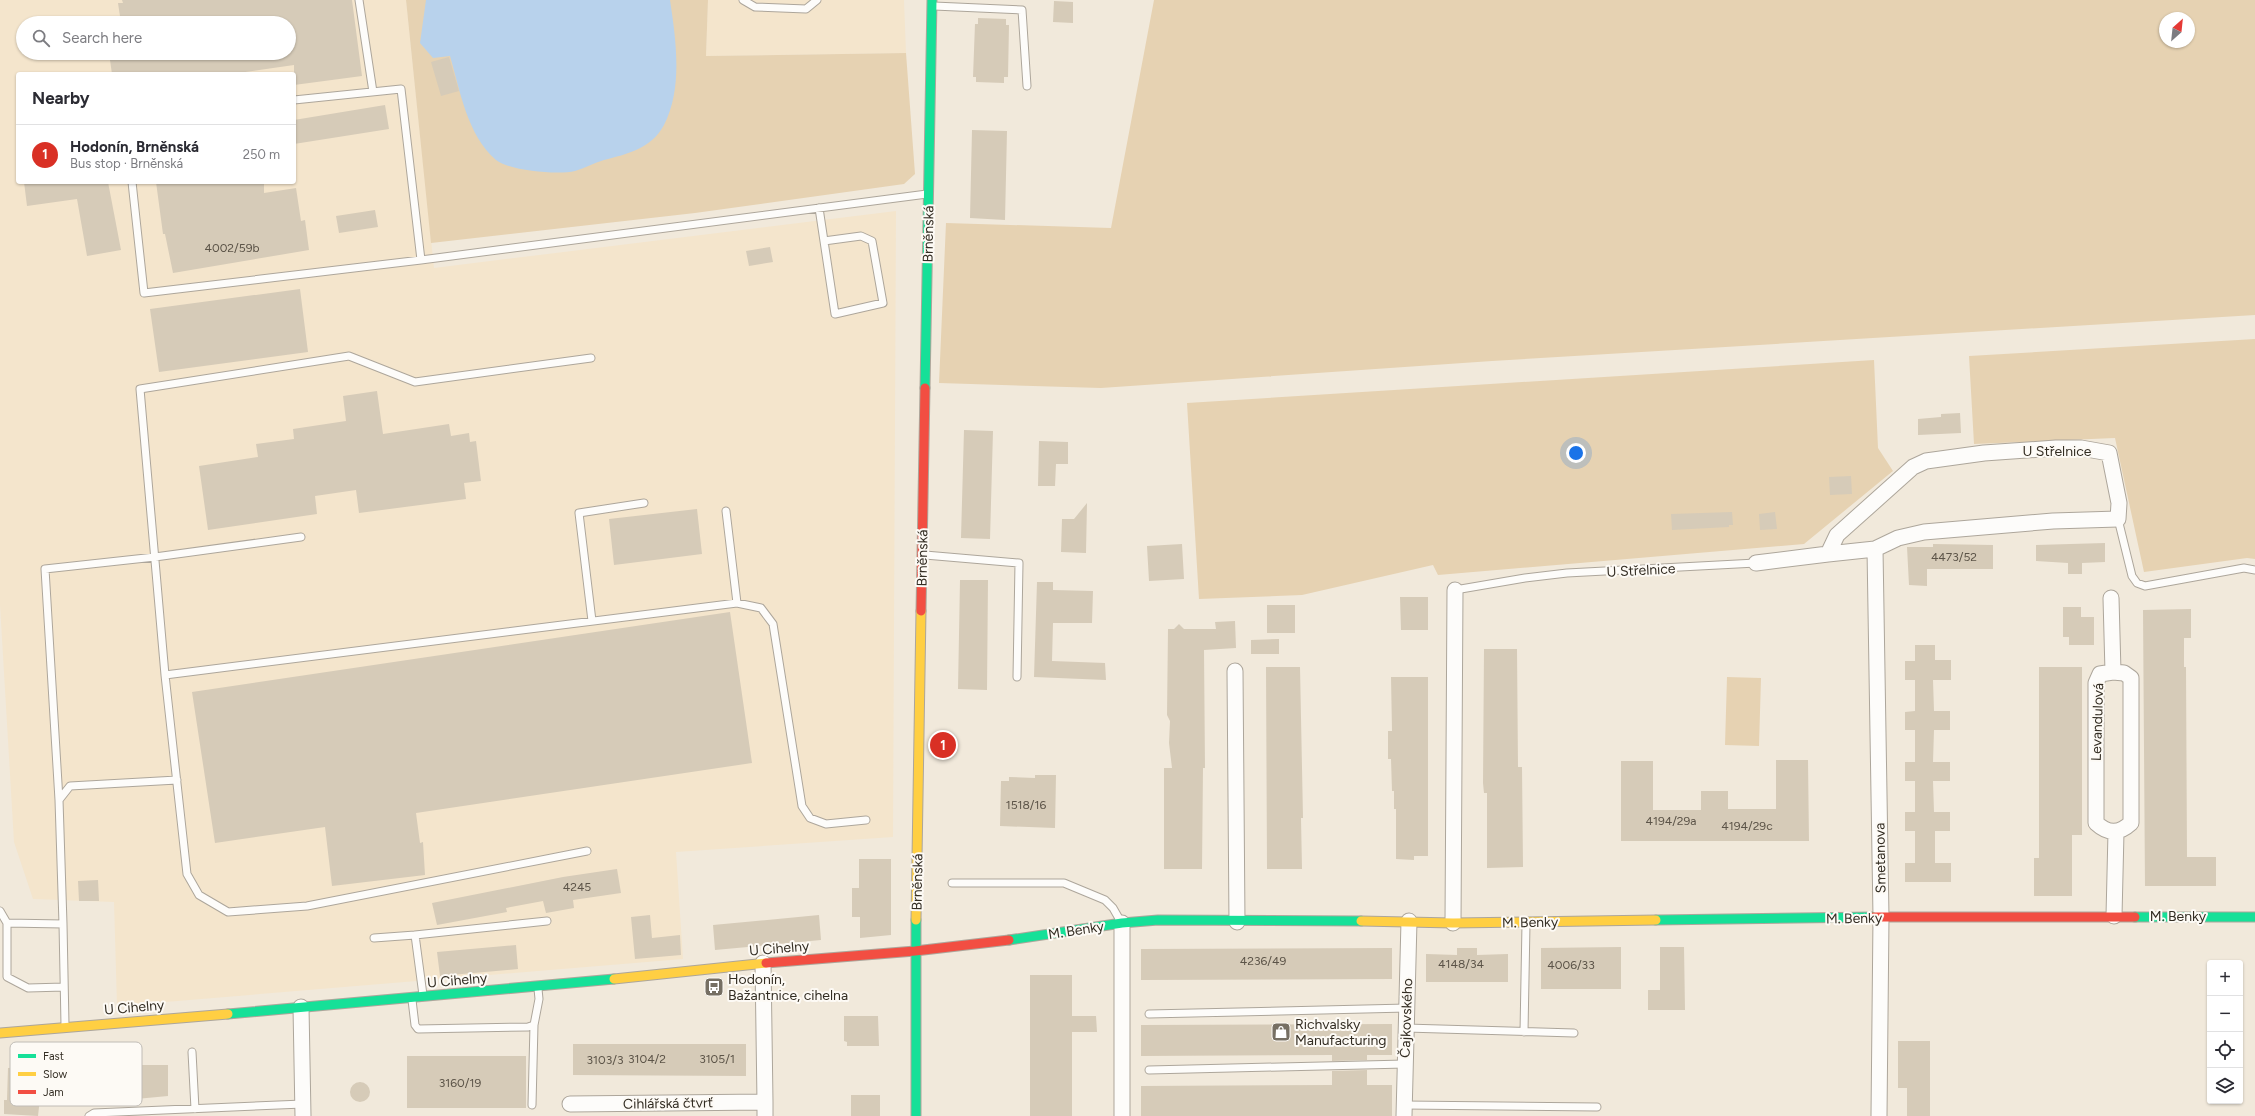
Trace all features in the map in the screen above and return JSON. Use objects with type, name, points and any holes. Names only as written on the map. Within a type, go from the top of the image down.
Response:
[{"type":"street","name":"Brněnská","points":[[916,1116],[915,951],[932,3]]},
{"type":"street","name":"U Střelnice","points":[[1756,563],[1874,549],[1898,538],[1924,532],[2053,521],[2118,519],[2119,503],[2109,453],[2068,448],[1984,453],[1926,461],[1913,467],[1837,535],[1828,554]]},
{"type":"street","name":"Smetanova","points":[[1874,549],[1878,672],[1880,1116]]},
{"type":"street","points":[[1453,923],[1455,590]]},
{"type":"street","points":[[2111,598],[2113,672]]},
{"type":"street","points":[[1236,671],[1237,922]]},
{"type":"street","name":"Levandulová","points":[[2124,672],[2131,678],[2131,823],[2116,832],[2104,830],[2096,823],[2096,682],[2100,674],[2124,672]]},
{"type":"street","points":[[2114,916],[2116,832]]},
{"type":"street","name":"M. Benky","points":[[915,951],[1027,938],[1122,923],[1158,920],[1237,922],[1409,921],[1453,923],[1880,917],[2255,917]]},
{"type":"street","name":"Čajkovského","points":[[1404,1110],[1409,921]]},
{"type":"street","points":[[1122,923],[1122,1116]]},
{"type":"street","name":"U Cihelny","points":[[0,1033],[538,987],[763,963],[915,951]]},
{"type":"street","name":"Cihlářská čtvrť","points":[[570,1104],[765,1109],[763,963]]},
{"type":"street","points":[[301,1007],[303,1110]]},
{"type":"lane","points":[[359,0],[373,92]]},
{"type":"lane","points":[[743,0],[755,7],[806,9],[817,0]]},
{"type":"lane","points":[[932,3],[1022,10],[1027,86]]},
{"type":"lane","points":[[296,100],[401,89],[421,260]]},
{"type":"lane","points":[[132,184],[144,293],[421,260],[929,194]]},
{"type":"lane","points":[[819,208],[835,314],[883,303],[872,241],[861,236],[824,241]]},
{"type":"lane","points":[[587,851],[307,906],[228,912],[199,895],[187,874],[165,675],[140,389],[350,356],[415,382],[591,358]]},
{"type":"lane","points":[[592,621],[579,513],[644,503]]},
{"type":"lane","points":[[726,511],[737,603]]},
{"type":"lane","points":[[2118,519],[2132,576],[2137,583],[2145,586],[2244,568],[2255,570]]},
{"type":"lane","points":[[64,1027],[63,924],[59,800],[45,569],[155,557],[301,537]]},
{"type":"lane","points":[[922,555],[1019,563],[1017,676]]},
{"type":"lane","name":"U Střelnice","points":[[1455,590],[1525,578],[1567,573],[1756,563]]},
{"type":"lane","points":[[165,675],[737,603],[761,608],[774,624],[802,806],[810,818],[826,824],[866,820]]},
{"type":"lane","points":[[59,800],[70,786],[177,780]]},
{"type":"lane","points":[[952,883],[1064,883],[1105,900],[1113,908],[1122,923]]},
{"type":"lane","points":[[0,911],[7,923],[7,977],[28,988],[64,987]]},
{"type":"lane","points":[[374,938],[547,921]]},
{"type":"lane","points":[[1524,1032],[1526,922]]},
{"type":"lane","points":[[7,923],[63,924]]},
{"type":"lane","points":[[415,935],[423,997]]},
{"type":"lane","points":[[532,1105],[534,1025],[539,999],[538,987]]},
{"type":"lane","points":[[412,998],[416,1025],[418,1029],[528,1027],[534,1025]]},
{"type":"lane","points":[[1149,1014],[1407,1008]]},
{"type":"lane","points":[[1406,1028],[1574,1033]]},
{"type":"lane","points":[[192,1052],[195,1109]]},
{"type":"lane","points":[[1149,1070],[1405,1064]]},
{"type":"lane","points":[[1404,1110],[1597,1107]]},
{"type":"lane","points":[[89,1116],[94,1113],[195,1109],[303,1110]]},
{"type":"shaded area","points":[[0,0],[406,0],[434,268],[896,211],[893,837],[676,852],[683,959],[117,1006],[114,902],[33,899],[14,842],[0,605]]},
{"type":"shaded area","points":[[406,0],[708,0],[706,56],[906,53],[915,174],[904,184],[695,213],[431,243]]},
{"type":"shaded area","points":[[708,0],[904,0],[906,53],[706,56]]},
{"type":"shaded area","points":[[1154,0],[2255,0],[2255,315],[1492,361],[1101,388],[939,383],[946,223],[1111,228]]},
{"type":"shaded area","points":[[2255,339],[2255,559],[2247,558],[2144,572],[2115,438],[1974,444],[1969,356]]},
{"type":"shaded area","points":[[1874,360],[1878,448],[1893,471],[1804,544],[1438,575],[1433,565],[1302,595],[1199,599],[1187,403]]},
{"type":"shaded area","points":[[1727,677],[1761,678],[1759,746],[1725,745]]},
{"type":"water","points":[[426,0],[670,0],[676,47],[676,80],[670,111],[664,125],[652,140],[638,149],[575,171],[557,173],[534,171],[503,164],[496,160],[486,150],[471,125],[461,97],[450,56],[433,58],[420,43]]},
{"type":"building","points":[[122,0],[352,0],[362,76],[296,85],[296,72],[294,72],[294,65],[245,72],[112,72],[110,60],[296,60],[296,16],[120,16],[118,3],[123,3]]},
{"type":"building","points":[[1054,1],[1073,2],[1073,23],[1053,22]]},
{"type":"building","points":[[978,18],[1006,19],[1006,25],[1009,25],[1008,77],[1004,77],[1004,83],[976,82],[976,77],[973,77],[975,24],[978,24]]},
{"type":"building","points":[[449,57],[459,91],[441,96],[431,62]]},
{"type":"building","points":[[385,105],[389,129],[296,144],[296,120]]},
{"type":"building","points":[[972,130],[1007,131],[1005,220],[970,218]]},
{"type":"building","points":[[24,184],[108,184],[121,250],[87,256],[77,199],[27,206]]},
{"type":"building","points":[[156,184],[264,184],[264,193],[296,188],[301,221],[305,220],[309,250],[173,273],[165,234],[163,234]]},
{"type":"building","points":[[375,210],[378,227],[339,233],[336,216]]},
{"type":"building","points":[[770,247],[773,262],[749,266],[746,251]]},
{"type":"building","points":[[300,289],[308,352],[159,372],[150,309]]},
{"type":"building","points":[[377,391],[383,434],[449,424],[451,436],[469,433],[470,442],[476,441],[481,481],[464,483],[466,499],[359,513],[356,490],[315,496],[317,514],[208,530],[199,466],[258,457],[256,444],[294,439],[293,429],[346,421],[343,396]]},
{"type":"building","points":[[1960,413],[1961,433],[1918,435],[1918,419],[1941,417],[1941,414]]},
{"type":"building","points":[[964,430],[993,431],[990,539],[961,538]]},
{"type":"building","points":[[1039,441],[1068,442],[1068,464],[1056,464],[1055,486],[1038,486]]},
{"type":"building","points":[[1851,476],[1852,494],[1830,495],[1829,477]]},
{"type":"building","points":[[1087,503],[1086,553],[1061,552],[1062,519],[1074,519]]},
{"type":"building","points":[[697,509],[702,554],[614,565],[609,519]]},
{"type":"building","points":[[1732,512],[1733,525],[1729,525],[1729,527],[1672,530],[1671,514]]},
{"type":"building","points":[[1775,512],[1777,529],[1760,530],[1759,514]]},
{"type":"building","points":[[2105,543],[2105,562],[2082,563],[2082,574],[2068,574],[2068,563],[2036,561],[2036,545]]},
{"type":"building","points":[[1182,544],[1184,579],[1149,581],[1147,546]]},
{"type":"building","points":[[1933,544],[1993,545],[1993,569],[1927,569],[1927,586],[1909,585],[1907,547],[1933,547]]},
{"type":"building","points":[[960,580],[988,580],[987,690],[958,689]]},
{"type":"building","points":[[1037,582],[1053,582],[1053,590],[1093,591],[1092,623],[1053,623],[1052,661],[1105,663],[1106,680],[1034,677]]},
{"type":"building","points":[[1400,597],[1428,597],[1428,630],[1401,630]]},
{"type":"building","points":[[1267,605],[1295,605],[1295,633],[1267,633]]},
{"type":"building","points":[[2063,607],[2081,607],[2081,617],[2094,617],[2094,645],[2069,645],[2069,637],[2063,637]]},
{"type":"building","points":[[2191,609],[2191,638],[2184,638],[2184,667],[2186,667],[2187,857],[2216,857],[2216,886],[2145,886],[2143,610]]},
{"type":"building","points":[[730,612],[752,763],[416,813],[420,843],[423,842],[425,875],[332,886],[325,827],[215,843],[192,692]]},
{"type":"building","points":[[1235,621],[1236,648],[1204,650],[1205,768],[1203,768],[1202,869],[1164,869],[1164,768],[1172,768],[1169,743],[1170,721],[1167,715],[1168,629],[1174,629],[1179,624],[1184,629],[1216,629],[1215,622]]},
{"type":"building","points":[[1279,639],[1279,654],[1251,654],[1251,640]]},
{"type":"building","points":[[1915,645],[1935,645],[1935,660],[1951,660],[1951,680],[1933,680],[1934,711],[1950,711],[1950,730],[1934,730],[1933,762],[1950,762],[1950,781],[1933,781],[1934,812],[1950,812],[1950,831],[1935,831],[1935,863],[1951,863],[1951,882],[1905,882],[1905,863],[1915,863],[1915,831],[1905,831],[1905,812],[1915,812],[1915,781],[1905,781],[1905,762],[1915,762],[1915,730],[1905,730],[1905,712],[1915,711],[1915,680],[1905,680],[1905,661],[1915,661]]},
{"type":"building","points":[[1484,649],[1517,649],[1518,767],[1522,767],[1523,867],[1487,868],[1487,793],[1484,793],[1483,783]]},
{"type":"building","points":[[1266,667],[1300,667],[1303,818],[1301,818],[1302,869],[1267,869]]},
{"type":"building","points":[[2039,667],[2082,667],[2082,835],[2072,835],[2072,896],[2034,896],[2034,858],[2039,858]]},
{"type":"building","points":[[1391,677],[1428,677],[1428,856],[1414,856],[1414,860],[1396,859],[1396,809],[1394,809],[1394,791],[1392,791],[1391,759],[1388,759],[1388,731],[1392,731]]},
{"type":"building","points":[[1776,760],[1808,760],[1809,841],[1621,841],[1621,761],[1653,761],[1653,810],[1701,810],[1701,791],[1728,791],[1728,809],[1776,809]]},
{"type":"building","points":[[1035,775],[1056,775],[1055,828],[1000,826],[1001,781],[1009,781],[1009,777],[1035,778]]},
{"type":"building","points":[[859,859],[891,859],[891,935],[860,938],[860,917],[852,917],[852,888],[859,888]]},
{"type":"building","points":[[617,869],[621,893],[573,900],[574,908],[546,913],[543,901],[506,908],[507,912],[437,925],[432,903],[563,877]]},
{"type":"building","points":[[98,880],[99,901],[79,901],[78,881]]},
{"type":"building","points":[[650,915],[652,938],[680,935],[681,955],[635,959],[631,917]]},
{"type":"building","points":[[819,915],[821,940],[715,950],[713,925]]},
{"type":"building","points":[[516,945],[518,969],[440,976],[437,952]]},
{"type":"building","points":[[1621,947],[1621,989],[1541,989],[1541,948]]},
{"type":"building","points":[[1660,947],[1684,947],[1685,1010],[1648,1010],[1648,990],[1660,990]]},
{"type":"building","points":[[1392,948],[1392,979],[1141,980],[1141,949]]},
{"type":"building","points":[[1457,948],[1477,948],[1477,955],[1508,954],[1508,982],[1426,982],[1426,954],[1457,955]]},
{"type":"building","points":[[1030,975],[1072,975],[1072,1016],[1096,1016],[1097,1032],[1072,1032],[1072,1116],[1030,1116]]},
{"type":"building","points":[[844,1016],[878,1016],[879,1046],[847,1046],[847,1042],[844,1041]]},
{"type":"building","points":[[1392,1024],[1392,1055],[1367,1055],[1367,1060],[1332,1061],[1332,1055],[1141,1056],[1141,1025]]},
{"type":"building","points":[[1898,1041],[1930,1041],[1930,1116],[1907,1116],[1907,1088],[1898,1088]]},
{"type":"building","points":[[573,1044],[746,1044],[746,1076],[573,1075]]},
{"type":"building","points":[[407,1056],[526,1056],[526,1108],[407,1108]]},
{"type":"building","points":[[142,1065],[168,1065],[168,1096],[142,1098]]},
{"type":"building","points":[[8,1068],[10,1068],[10,1106],[39,1106],[38,1116],[4,1114],[4,1100],[7,1100]]},
{"type":"building","points":[[1367,1070],[1367,1085],[1392,1085],[1392,1116],[1141,1116],[1141,1086],[1332,1085],[1332,1071]]},
{"type":"building","points":[[360,1082],[367,1085],[370,1092],[367,1099],[360,1102],[353,1099],[350,1092],[353,1085]]},
{"type":"building","points":[[851,1095],[880,1095],[880,1116],[851,1116]]},
{"type":"traffic: fast","points":[[925,388],[932,0]]},
{"type":"traffic: fast","points":[[1656,920],[1873,917]]},
{"type":"traffic: fast","points":[[2135,917],[2255,917]]},
{"type":"traffic: fast","points":[[916,920],[916,1116]]},
{"type":"traffic: fast","points":[[1009,940],[1122,923],[1158,920],[1361,921]]},
{"type":"traffic: fast","points":[[228,1014],[614,979]]},
{"type":"traffic: slow","points":[[916,920],[921,611]]},
{"type":"traffic: slow","points":[[1361,921],[1453,923],[1656,920]]},
{"type":"traffic: slow","points":[[614,979],[766,963]]},
{"type":"traffic: slow","points":[[0,1033],[228,1014]]},
{"type":"traffic: jam","points":[[921,611],[925,388]]},
{"type":"traffic: jam","points":[[1873,917],[2135,917]]},
{"type":"traffic: jam","points":[[766,963],[915,951],[1009,940]]},
{"type":"place","name":"Hodonín, Brněnská","points":[[943,745]]},
{"type":"place","name":"Hodonín, Bažantnice, cihelna","points":[[714,987]]},
{"type":"place","name":"Richvalsky Manufacturing","points":[[1281,1032]]}]
